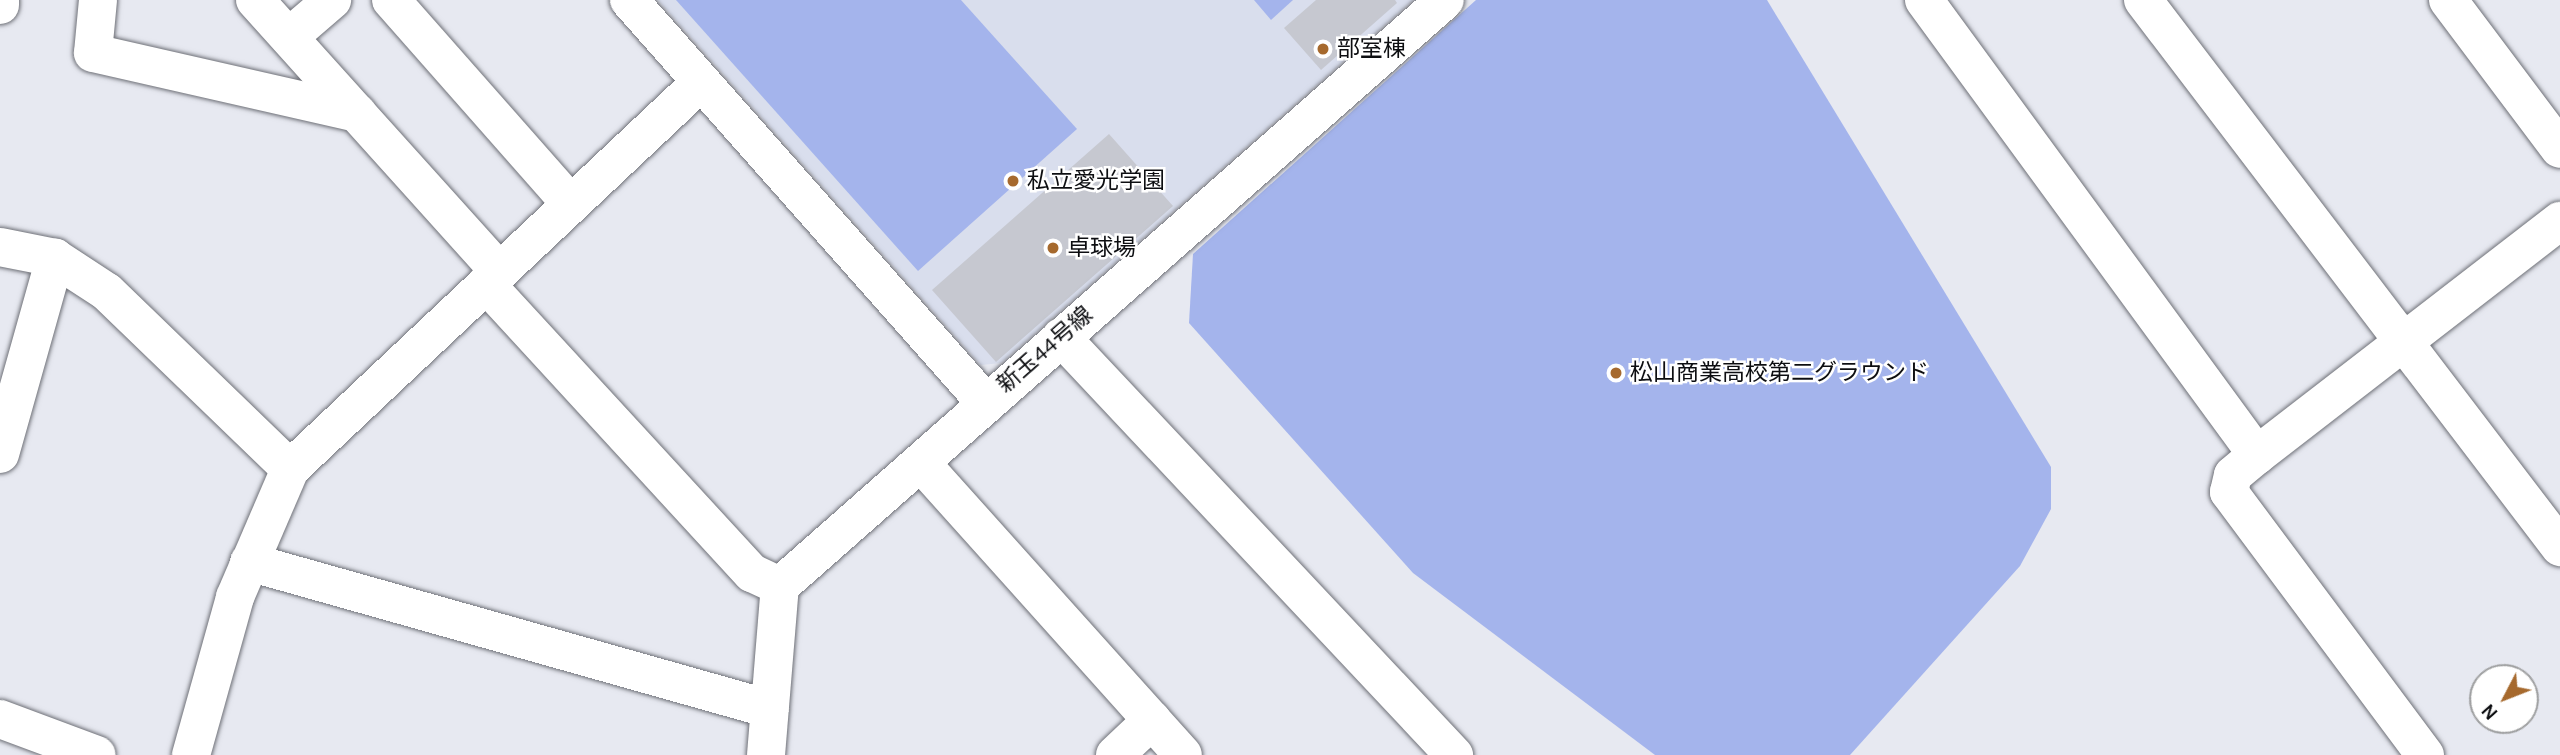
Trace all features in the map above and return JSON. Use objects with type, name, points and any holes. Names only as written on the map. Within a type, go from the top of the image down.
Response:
[{"type":"street","points":[[98,0],[93,53],[357,113]]},
{"type":"street","points":[[255,0],[357,113],[493,278],[752,573],[780,586]]},
{"type":"street","points":[[289,37],[332,0]]},
{"type":"street","points":[[391,0],[570,204]]},
{"type":"street","name":"新玉44号線","points":[[629,0],[985,402],[1445,0]]},
{"type":"street","points":[[1924,0],[2256,455]]},
{"type":"street","points":[[2143,0],[2402,344],[2560,547]]},
{"type":"street","points":[[2448,0],[2560,149]]},
{"type":"street","points":[[191,755],[249,562],[290,469],[701,82]]},
{"type":"street","points":[[2425,755],[2228,492],[2233,475],[2256,455],[2560,221]]},
{"type":"street","points":[[0,247],[55,258],[107,292],[290,469]]},
{"type":"street","points":[[0,454],[55,258]]},
{"type":"street","points":[[1061,337],[1454,755]]},
{"type":"street","points":[[766,755],[780,586],[921,463],[985,402]]},
{"type":"street","points":[[921,463],[1183,755]]},
{"type":"street","points":[[249,562],[770,709]]},
{"type":"street","points":[[0,719],[97,755]]},
{"type":"street","points":[[1115,755],[1152,720]]},
{"type":"shaded area","name":"私立愛光学園","points":[[658,0],[1413,0],[1001,363],[981,365]]},
{"type":"shaded area","points":[[676,0],[961,0],[1077,129],[918,271]]},
{"type":"shaded area","points":[[1254,0],[1293,0],[1271,20]]},
{"type":"shaded area","name":"松山商業高校第二グラウンド","points":[[1476,0],[1767,0],[2051,467],[2051,509],[2020,566],[1850,755],[1655,755],[1413,573],[1189,323],[1193,254]]},
{"type":"building","name":"部室棟","points":[[1316,0],[1395,0],[1397,3],[1321,70],[1284,28]]},
{"type":"building","name":"卓球場","points":[[1109,134],[1173,206],[996,362],[932,290]]},
{"type":"place","name":"部室棟","points":[[1323,49]]},
{"type":"place","name":"私立愛光学園","points":[[1013,181]]},
{"type":"place","name":"卓球場","points":[[1053,248]]},
{"type":"place","name":"松山商業高校第二グラウンド","points":[[1616,373]]}]
